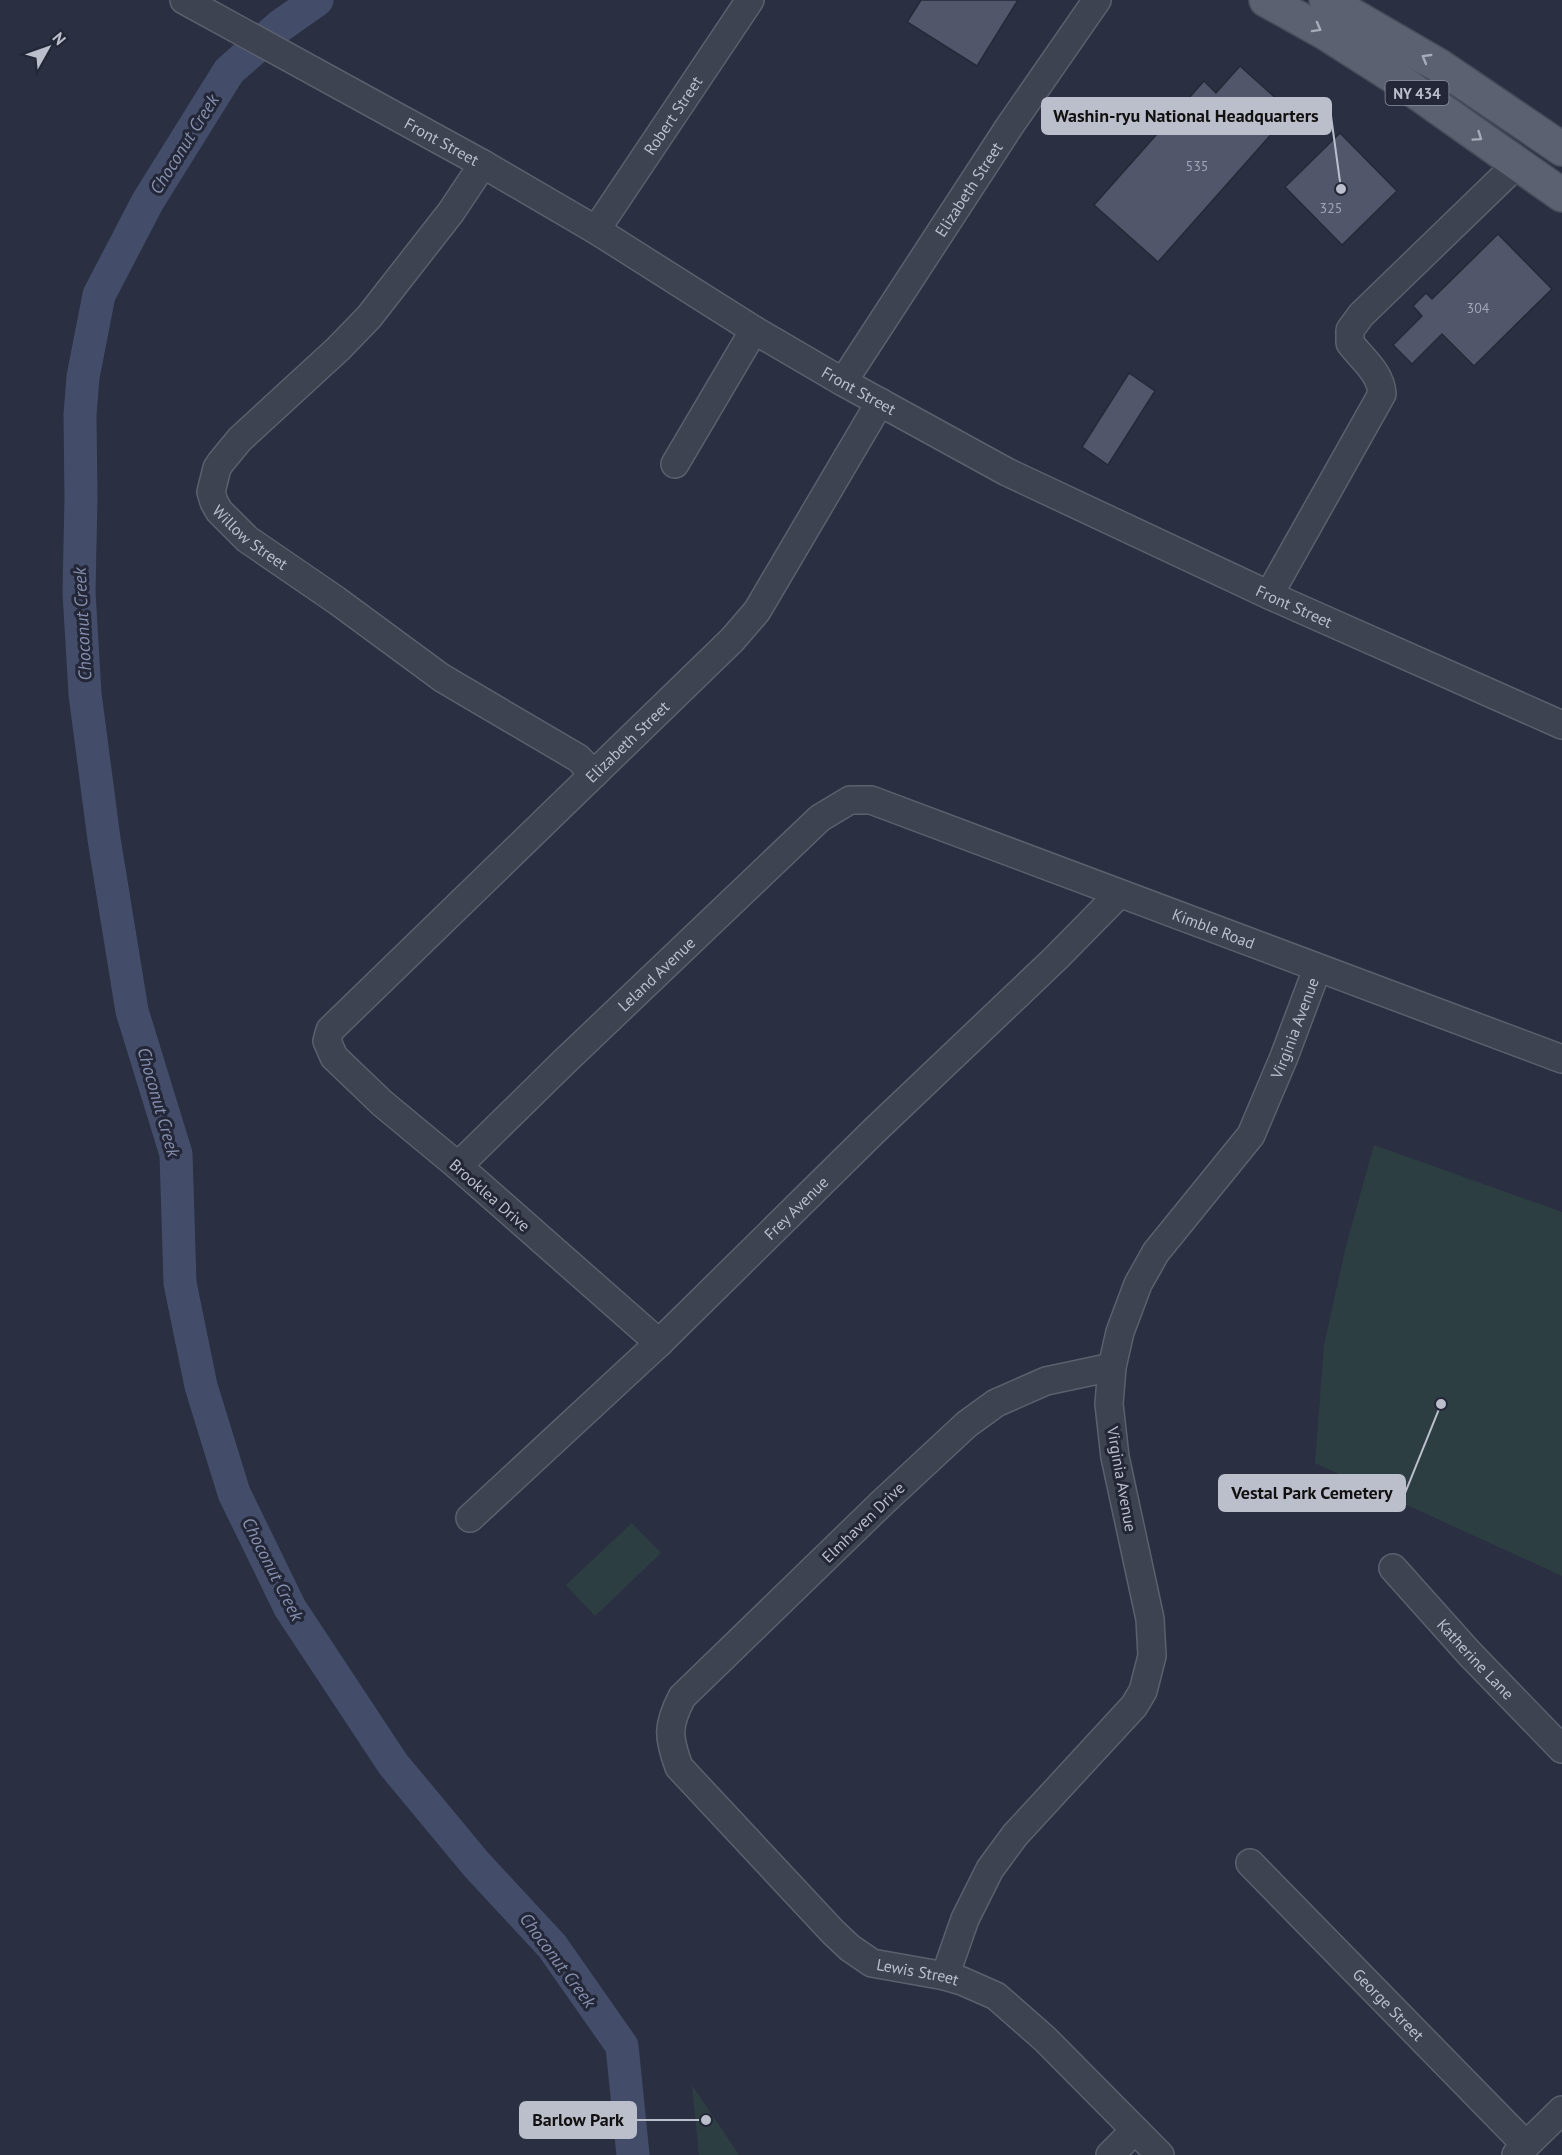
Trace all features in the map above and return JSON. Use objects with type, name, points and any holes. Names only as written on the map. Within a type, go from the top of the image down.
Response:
[{"type":"main road","name":"NY 434","points":[[1266,0],[1327,34],[1399,80],[1562,195]]},
{"type":"main road","name":"NY 434","points":[[1326,0],[1438,65],[1562,149]]},
{"type":"street","name":"Front Street","points":[[184,0],[483,164],[596,230],[754,330],[1007,472],[1269,596],[1562,725]]},
{"type":"street","name":"Robert Street","points":[[596,230],[750,0]]},
{"type":"street","name":"Elizabeth Street","points":[[843,382],[1009,128],[1097,0]]},
{"type":"street","name":"Willow Street","points":[[483,164],[451,212],[369,317],[338,350],[240,439],[217,468],[212,492],[219,511],[247,539],[336,600],[442,678],[578,758],[594,774]]},
{"type":"street","points":[[1269,596],[1382,394],[1381,385],[1374,372],[1350,343],[1350,330],[1361,315],[1517,164]]},
{"type":"street","points":[[675,464],[754,330]]},
{"type":"street","name":"Elizabeth Street","points":[[327,1041],[330,1030],[732,640],[757,611],[880,402]]},
{"type":"street","name":"Kimble Road","points":[[866,799],[1562,1059]]},
{"type":"street","name":"Leland Avenue","points":[[458,1166],[820,818],[850,800],[866,799]]},
{"type":"street","name":"Frey Avenue","points":[[470,1518],[659,1343],[865,1139],[1056,958],[1119,894]]},
{"type":"street","name":"Virginia Avenue","points":[[945,1976],[965,1919],[990,1869],[1015,1835],[1134,1706],[1143,1691],[1152,1656],[1150,1619],[1115,1458],[1109,1404],[1120,1332],[1138,1284],[1156,1252],[1251,1135],[1284,1057],[1317,969]]},
{"type":"street","name":"Brooklea Drive","points":[[327,1041],[334,1057],[382,1103],[458,1166],[659,1343]]},
{"type":"street","name":"Elmhaven Drive","points":[[670,1744],[671,1718],[682,1697],[967,1424],[996,1403],[1046,1381],[1113,1367]]},
{"type":"street","name":"Katherine Lane","points":[[1393,1568],[1469,1653],[1562,1749]]},
{"type":"street","name":"Lewis Street","points":[[670,1744],[679,1767],[850,1948],[872,1963],[945,1976],[996,1996],[1046,2039],[1160,2155]]},
{"type":"street","name":"George Street","points":[[1250,1863],[1521,2150]]},
{"type":"street","points":[[1521,2150],[1562,2110]]},
{"type":"street","points":[[1110,2155],[1135,2130]]},
{"type":"shaded area","points":[[1374,1145],[1562,1212],[1562,1576],[1315,1463],[1324,1345],[1346,1246]]},
{"type":"shaded area","points":[[632,1523],[661,1553],[595,1616],[566,1585]]},
{"type":"shaded area","points":[[692,2085],[739,2155],[699,2155]]},
{"type":"building","points":[[921,0],[1018,0],[977,66],[907,22]]},
{"type":"building","points":[[1240,66],[1291,112],[1158,262],[1094,205],[1204,81],[1216,93]]},
{"type":"building","points":[[1340,133],[1397,191],[1342,245],[1285,187]]},
{"type":"building","points":[[1498,234],[1552,289],[1474,366],[1442,334],[1412,364],[1393,345],[1422,316],[1413,306],[1426,293],[1432,299]]},
{"type":"building","points":[[1129,373],[1155,391],[1108,465],[1082,447]]},
{"type":"waterway","name":"Choconut Creek","points":[[317,0],[280,26],[229,71],[148,201],[99,295],[83,377],[80,415],[79,592],[85,694],[104,839],[132,1011],[176,1154],[180,1283],[201,1386],[234,1493],[290,1608],[393,1764],[476,1864],[552,1946],[622,2046],[633,2155]]},
{"type":"place","name":"Washin-ryu National Headquarters","points":[[1341,189]]},
{"type":"place","name":"Vestal Park Cemetery","points":[[1441,1404]]},
{"type":"place","name":"Barlow Park","points":[[706,2120]]}]
